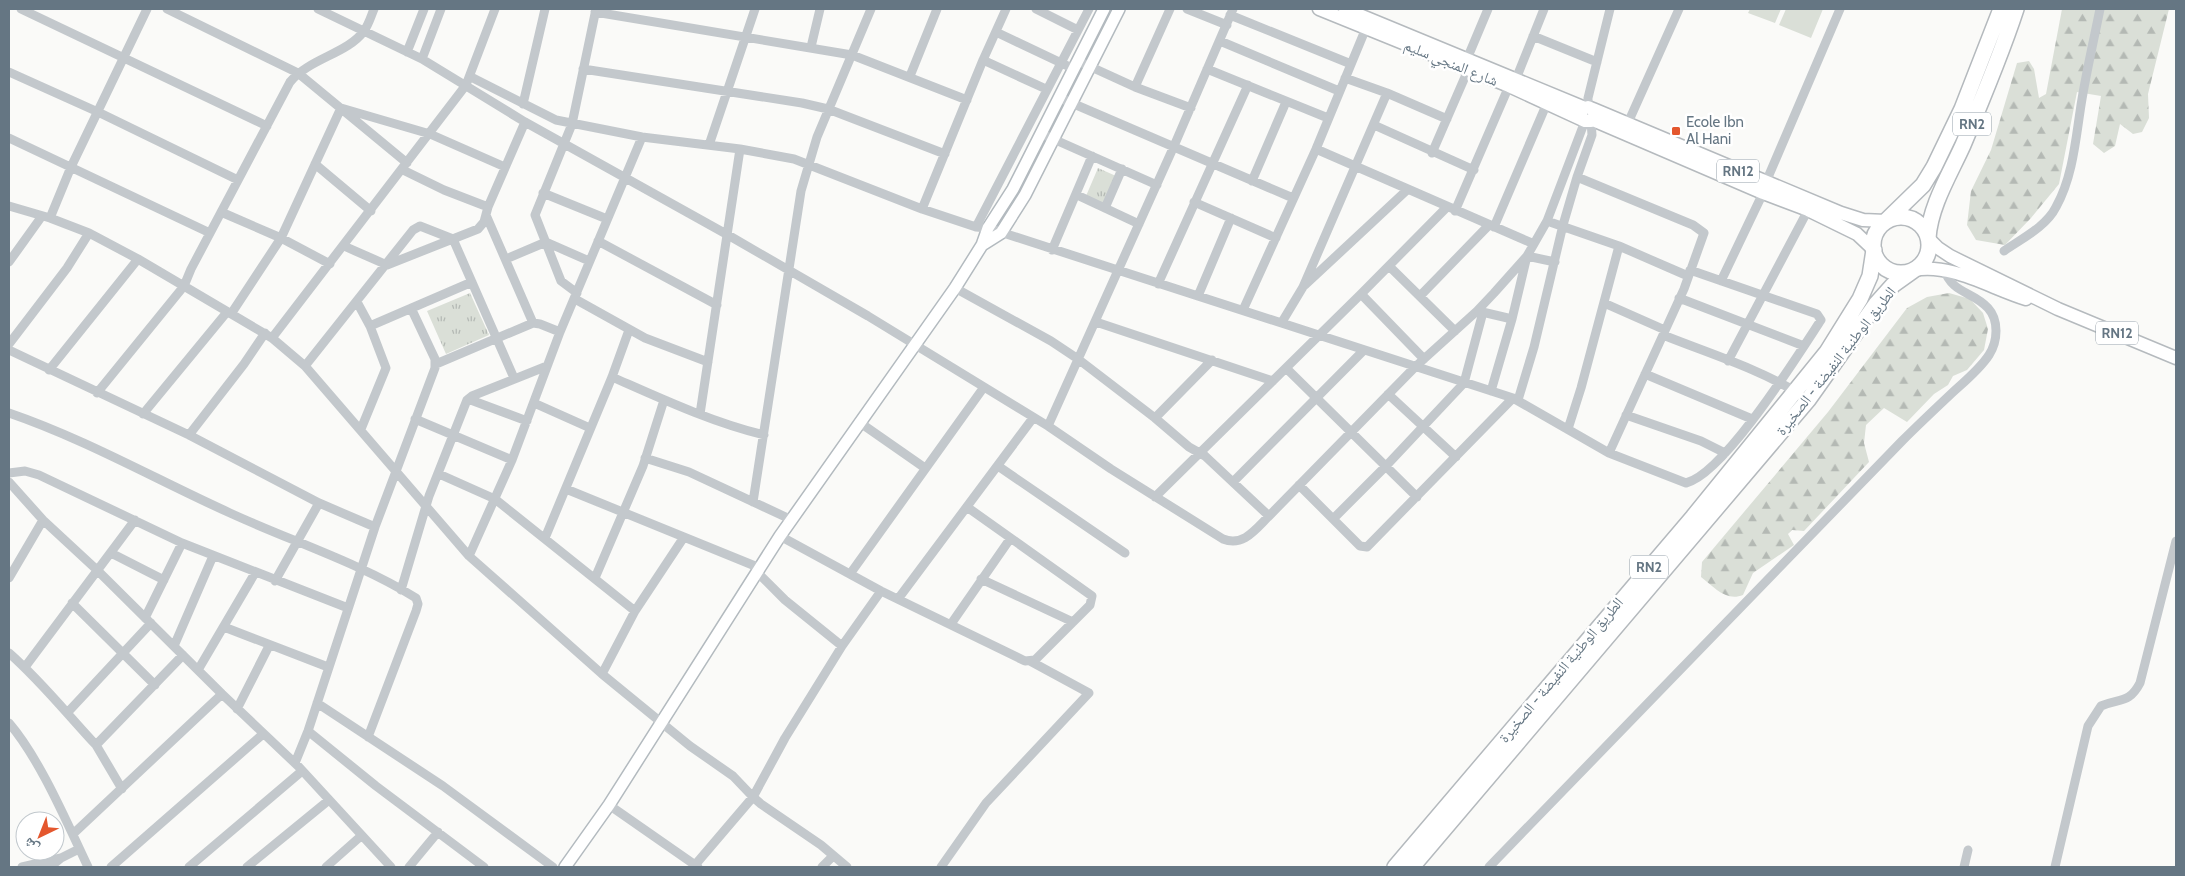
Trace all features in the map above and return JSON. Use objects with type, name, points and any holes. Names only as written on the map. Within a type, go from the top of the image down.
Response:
[{"type":"highway","name":"RN2","points":[[1886,221],[1923,185],[1934,167],[1962,109],[2001,9]]},
{"type":"highway","name":"RN2","points":[[1928,238],[1929,226],[1937,204],[1975,116],[2016,9]]},
{"type":"highway","points":[[1894,218],[1912,219],[1925,230],[1928,238],[1929,247],[1926,256],[1914,270],[1897,272],[1889,270],[1882,265],[1874,250],[1876,233],[1886,221],[1894,218]]},
{"type":"highway","name":"الطريق الوطنية النفيضة - الصخيرة","points":[[1395,867],[1699,510],[1802,396],[1860,299],[1870,276],[1874,250]]},
{"type":"highway","name":"الطريق الوطنية النفيضة - الصخيرة","points":[[1412,867],[1876,304],[1894,285],[1914,270]]},
{"type":"main road","name":"شارع المنجي سليم","points":[[1318,9],[1468,64]]},
{"type":"main road","name":"شارع المنجي سليم","points":[[1345,9],[1588,115],[1765,187],[1863,220],[1886,221]]},
{"type":"main road","name":"شارع المنجي سليم","points":[[1512,82],[1547,103],[1628,125],[1765,187],[1857,234],[1874,250]]},
{"type":"main road","name":"RN12","points":[[1928,238],[1950,256],[2058,309]]},
{"type":"main road","name":"RN12","points":[[1914,270],[1928,267],[1944,269],[2058,309],[2176,358]]},
{"type":"street","points":[[21,9],[266,126]]},
{"type":"street","points":[[9,262],[46,217],[147,9]]},
{"type":"street","points":[[166,9],[298,73],[341,108],[405,167],[487,211],[533,323]]},
{"type":"street","points":[[318,9],[556,120],[642,137],[740,148],[809,163],[922,209],[976,227],[988,228],[1158,284],[1282,322],[1318,336],[1516,399],[1609,452],[1686,483],[1698,478],[1726,453],[1780,383],[1821,320],[1820,317],[1764,294],[1721,280],[1689,273],[1547,221]]},
{"type":"street","points":[[97,393],[184,286],[290,82],[298,73],[338,50],[364,31],[374,9]]},
{"type":"street","points":[[407,52],[424,9]]},
{"type":"street","points":[[422,59],[441,9]]},
{"type":"street","points":[[523,104],[545,9]]},
{"type":"street","points":[[709,145],[755,9]]},
{"type":"street","points":[[811,47],[820,9]]},
{"type":"street","points":[[753,502],[801,191],[828,109],[871,9]]},
{"type":"street","points":[[910,76],[937,9]]},
{"type":"street","points":[[922,209],[1006,9]]},
{"type":"street","points":[[1036,9],[1049,12],[1078,30]]},
{"type":"street","points":[[976,227],[1046,89],[1090,9]]},
{"type":"street","points":[[564,867],[609,805],[780,536],[955,288],[982,246],[988,228],[1013,189],[1104,9]]},
{"type":"street","points":[[982,246],[1001,233],[1024,195],[1120,9]]},
{"type":"street","points":[[1135,87],[1170,9]]},
{"type":"street","points":[[1187,9],[1227,25]]},
{"type":"street","points":[[1432,153],[1447,119],[1488,9]]},
{"type":"street","points":[[1155,497],[1389,266],[1451,209],[1474,170],[1544,9]]},
{"type":"street","points":[[1299,486],[1363,548],[1371,544],[1516,399],[1534,347],[1563,226],[1577,177],[1592,135],[1588,115],[1588,98],[1610,9]]},
{"type":"street","points":[[1628,125],[1679,9]]},
{"type":"street","points":[[1721,280],[1765,187],[1840,9]]},
{"type":"street","points":[[2004,251],[2046,220],[2056,208],[2062,194],[2070,168],[2100,9]]},
{"type":"street","points":[[189,436],[244,364],[330,264],[469,81],[491,10]]},
{"type":"street","points":[[708,362],[672,350],[629,330],[576,296],[561,281],[535,215],[572,124],[596,10],[852,55],[910,76],[967,100]]},
{"type":"street","points":[[1048,426],[1157,185],[1232,12],[1351,64]]},
{"type":"street","points":[[1243,310],[1316,149],[1366,28]]},
{"type":"street","points":[[996,32],[1061,61],[1091,67],[1135,87],[1191,108]]},
{"type":"street","points":[[1533,36],[1597,62]]},
{"type":"street","points":[[1220,41],[1340,91]]},
{"type":"street","points":[[983,60],[1046,89]]},
{"type":"street","points":[[584,69],[802,103],[828,109],[945,154]]},
{"type":"street","points":[[1207,69],[1328,118]]},
{"type":"street","points":[[9,72],[98,112],[238,180]]},
{"type":"street","points":[[1345,78],[1387,93],[1447,119]]},
{"type":"street","points":[[469,81],[525,122],[625,176],[914,344],[1048,426],[1110,469],[1230,542],[1240,541],[1248,537],[1350,431],[1415,367],[1455,331],[1480,312],[1527,256],[1547,221],[1588,115]]},
{"type":"street","points":[[1158,284],[1248,85]]},
{"type":"street","points":[[1282,322],[1303,286],[1387,93]]},
{"type":"street","points":[[1060,98],[1293,198]]},
{"type":"street","points":[[1252,181],[1286,102]]},
{"type":"street","points":[[1420,296],[1492,226],[1547,103]]},
{"type":"street","points":[[341,108],[430,134],[505,167]]},
{"type":"street","points":[[143,414],[229,313],[281,238],[341,108]]},
{"type":"street","points":[[344,246],[387,265],[482,226],[525,122]]},
{"type":"street","points":[[1374,125],[1432,153],[1474,170]]},
{"type":"street","points":[[1042,134],[1157,185]]},
{"type":"street","points":[[469,556],[512,460],[560,332],[642,137]]},
{"type":"street","points":[[9,138],[210,233]]},
{"type":"street","points":[[700,414],[740,148]]},
{"type":"street","points":[[1316,149],[1534,244]]},
{"type":"street","points":[[1052,250],[1092,156]]},
{"type":"street","points":[[315,164],[371,211]]},
{"type":"street","points":[[1104,208],[1122,169]]},
{"type":"street","points":[[1577,177],[1703,230],[1702,239],[1679,298],[1609,452]]},
{"type":"street","points":[[1303,286],[1408,190]]},
{"type":"street","points":[[543,193],[607,219]]},
{"type":"street","points":[[1076,195],[1139,224]]},
{"type":"street","points":[[1194,202],[1276,238]]},
{"type":"street","points":[[9,216],[12,207],[89,233],[138,259],[269,336],[305,366],[469,556],[602,674],[706,758],[734,776],[761,804],[821,845],[846,867]]},
{"type":"street","points":[[1728,361],[1808,210]]},
{"type":"street","points":[[221,212],[281,238],[330,264]]},
{"type":"street","points":[[1198,296],[1231,218]]},
{"type":"street","points":[[305,366],[413,230],[420,226],[453,239],[514,378]]},
{"type":"street","points":[[9,344],[67,268],[89,233]]},
{"type":"street","points":[[598,241],[717,305]]},
{"type":"street","points":[[506,259],[546,242],[590,261]]},
{"type":"street","points":[[1568,429],[1619,246]]},
{"type":"street","points":[[1527,256],[1555,262]]},
{"type":"street","points":[[1491,391],[1512,319],[1527,256]]},
{"type":"street","points":[[50,370],[138,259]]},
{"type":"street","points":[[1389,266],[1455,331]]},
{"type":"street","points":[[1489,867],[1895,448],[1989,356],[1994,346],[1996,321],[1990,310],[1981,301],[1956,288],[1947,280],[1944,269]]},
{"type":"street","points":[[370,326],[472,282]]},
{"type":"street","points":[[955,288],[1050,341],[1078,359],[1155,418],[1189,447],[1200,453],[1269,516]]},
{"type":"street","points":[[1361,294],[1424,359]]},
{"type":"street","points":[[1679,298],[1804,346]]},
{"type":"street","points":[[357,302],[370,326],[386,368],[361,429]]},
{"type":"street","points":[[1604,303],[1664,332],[1780,383],[1802,396]]},
{"type":"street","points":[[295,763],[308,731],[375,527],[436,364],[411,308]]},
{"type":"street","points":[[1480,312],[1512,319]]},
{"type":"street","points":[[1333,519],[1464,383],[1480,312]]},
{"type":"street","points":[[1096,322],[1273,381]]},
{"type":"street","points":[[436,364],[533,323],[560,332]]},
{"type":"street","points":[[545,538],[612,377],[629,330]]},
{"type":"street","points":[[9,350],[189,436],[319,502],[375,527]]},
{"type":"street","points":[[1233,482],[1364,350]]},
{"type":"street","points":[[1155,418],[1212,360]]},
{"type":"street","points":[[401,590],[426,507],[468,399],[514,378],[547,366]]},
{"type":"street","points":[[1286,368],[1417,497]]},
{"type":"street","points":[[1645,374],[1752,419]]},
{"type":"street","points":[[612,377],[721,423],[764,435]]},
{"type":"street","points":[[850,574],[984,387]]},
{"type":"street","points":[[1388,394],[1456,457]]},
{"type":"street","points":[[468,399],[527,420]]},
{"type":"street","points":[[595,578],[645,458],[664,400]]},
{"type":"street","points":[[534,403],[590,428]]},
{"type":"street","points":[[9,413],[361,570],[416,598],[418,607],[368,737]]},
{"type":"street","points":[[1626,414],[1701,441],[1726,453]]},
{"type":"street","points":[[898,599],[1033,418]]},
{"type":"street","points":[[415,419],[512,460]]},
{"type":"street","points":[[859,422],[925,468]]},
{"type":"street","points":[[645,458],[689,472],[792,520]]},
{"type":"street","points":[[998,466],[1125,553]]},
{"type":"street","points":[[9,473],[25,472],[39,475],[182,543],[348,608]]},
{"type":"street","points":[[439,474],[495,499],[635,612]]},
{"type":"street","points":[[9,482],[43,520],[295,763],[391,867]]},
{"type":"street","points":[[566,489],[684,537],[758,570],[785,600],[842,646]]},
{"type":"street","points":[[275,581],[319,502]]},
{"type":"street","points":[[967,507],[1092,596],[1090,605],[1040,657],[1030,661]]},
{"type":"street","points":[[9,578],[43,520]]},
{"type":"street","points":[[25,667],[135,520]]},
{"type":"street","points":[[780,536],[881,591],[1030,661],[1089,693],[986,803],[941,867]]},
{"type":"street","points":[[602,674],[635,612],[684,537]]},
{"type":"street","points":[[951,624],[1010,539]]},
{"type":"street","points":[[2055,867],[2088,726],[2101,706],[2127,699],[2135,692],[2140,683],[2176,541]]},
{"type":"street","points":[[68,712],[123,652],[148,620],[164,580],[182,543]]},
{"type":"street","points":[[111,553],[164,580]]},
{"type":"street","points":[[174,646],[213,556]]},
{"type":"street","points":[[198,670],[255,573]]},
{"type":"street","points":[[981,579],[1073,622]]},
{"type":"street","points":[[609,805],[697,866],[754,796],[775,754],[842,646],[881,591]]},
{"type":"street","points":[[72,603],[155,685]]},
{"type":"street","points":[[224,627],[269,646],[328,667]]},
{"type":"street","points":[[237,709],[269,646]]},
{"type":"street","points":[[9,654],[25,667],[68,712],[96,745],[122,790]]},
{"type":"street","points":[[96,745],[183,655]]},
{"type":"street","points":[[73,834],[222,694]]},
{"type":"street","points":[[317,703],[443,786],[553,867]]},
{"type":"street","points":[[9,723],[13,733],[73,834],[88,867]]},
{"type":"street","points":[[308,731],[376,786],[438,832],[473,864],[484,867]]},
{"type":"street","points":[[111,867],[263,734]]},
{"type":"street","points":[[189,867],[302,771]]},
{"type":"street","points":[[248,867],[329,800]]},
{"type":"street","points":[[409,867],[438,832]]},
{"type":"street","points":[[326,867],[362,836]]},
{"type":"street","points":[[65,856],[79,849]]},
{"type":"street","points":[[1964,867],[1968,850]]},
{"type":"street","points":[[822,867],[834,856]]},
{"type":"street","points":[[22,867],[48,861]]},
{"type":"green space","points":[[1750,9],[1781,9],[1775,23],[1748,13]]},
{"type":"green space","points":[[1786,9],[1823,9],[1811,38],[1779,25]]},
{"type":"green space","points":[[2062,9],[2169,9],[2148,94],[2149,118],[2142,132],[2133,134],[2120,124],[2115,146],[2104,153],[2093,144],[2101,96],[2077,92],[2059,184],[2031,218],[2005,245],[1976,240],[1967,225],[1971,191],[1991,150],[2017,63],[2029,61],[2034,69],[2039,98],[2046,94]]},
{"type":"green space","points":[[1098,168],[1116,176],[1103,204],[1086,196]]},
{"type":"green space","points":[[470,293],[489,335],[446,354],[427,311]]},
{"type":"green space","points":[[1949,293],[1970,299],[1983,313],[1988,329],[1984,350],[1967,370],[1953,376],[1948,385],[1934,394],[1907,422],[1884,408],[1866,425],[1864,443],[1869,462],[1804,531],[1792,530],[1788,534],[1794,545],[1753,573],[1743,595],[1731,597],[1726,595],[1701,577],[1702,562],[1828,412],[1907,308],[1927,297]]},
{"type":"place","name":"Ecole Ibn Al Hani","points":[[1676,131]]}]
